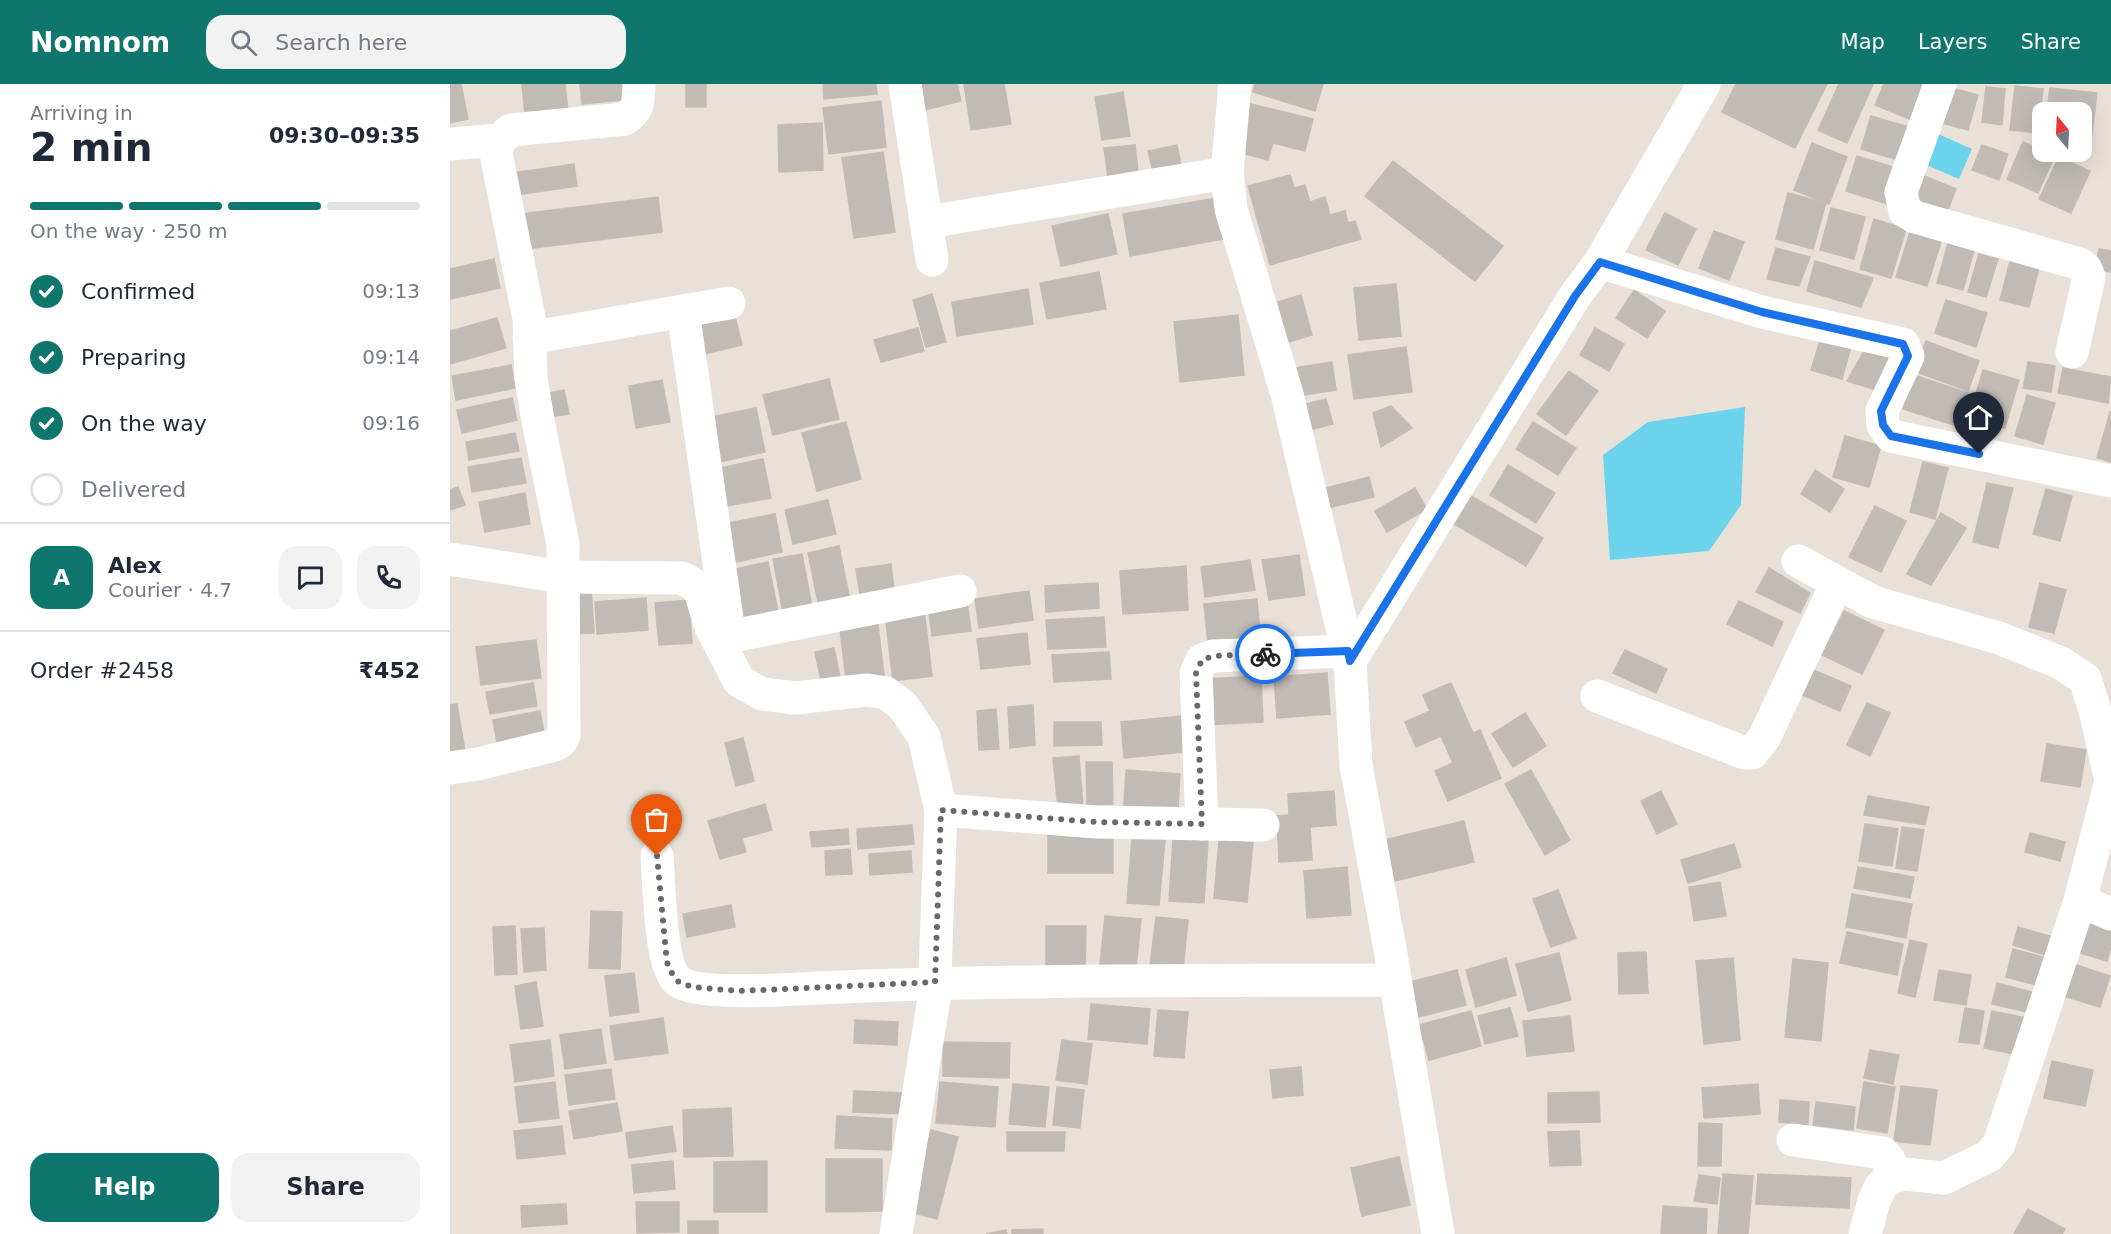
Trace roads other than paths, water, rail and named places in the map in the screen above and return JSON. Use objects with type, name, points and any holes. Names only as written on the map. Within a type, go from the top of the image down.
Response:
[{"type":"street","points":[[450,144],[499,140],[511,130],[625,119],[634,112],[638,102],[639,84]]},
{"type":"street","points":[[905,84],[932,260]]},
{"type":"street","points":[[1235,84],[1227,173],[1230,208],[1287,394],[1349,656],[1356,765],[1438,1234]]},
{"type":"street","points":[[1349,656],[1575,296],[1600,262],[1704,84]]},
{"type":"street","points":[[1940,84],[1901,192],[1905,211],[1915,217],[2080,264],[2086,269],[2089,277],[2072,352]]},
{"type":"street","points":[[450,768],[478,764],[561,741],[564,736],[563,544],[531,379],[529,318],[496,153],[499,140]]},
{"type":"street","points":[[927,222],[1227,173]]},
{"type":"street","points":[[1600,262],[1762,312],[1903,344],[1908,356],[1881,411],[1883,425],[1891,436],[2111,481]]},
{"type":"street","points":[[530,338],[729,303]]},
{"type":"street","points":[[683,311],[724,638],[739,681],[762,694],[795,698],[867,690],[886,693],[903,706],[924,737],[941,810],[934,998],[896,1234]]},
{"type":"street","points":[[450,559],[562,577],[682,578],[700,591],[711,627],[724,638]]},
{"type":"street","points":[[1798,561],[1873,602],[1999,638],[2061,663],[2085,679],[2096,714],[2111,781],[2080,901],[1999,1143],[1989,1156],[1944,1178],[1904,1174],[1890,1178],[1881,1186],[1874,1201],[1865,1234]]},
{"type":"street","points":[[1597,696],[1744,753],[1752,753],[1764,738],[1837,583]]},
{"type":"street","points":[[724,638],[960,591]]},
{"type":"street","points":[[1202,824],[1196,673],[1202,660],[1213,656],[1349,656]]},
{"type":"street","points":[[941,810],[1096,822],[1263,825]]},
{"type":"street","points":[[657,856],[668,967],[677,981],[692,987],[739,991],[935,982],[1395,980]]},
{"type":"street","points":[[2080,901],[2111,914]]},
{"type":"street","points":[[1793,1140],[1883,1154],[1888,1160],[1890,1178]]},
{"type":"water","points":[[1936,133],[1972,149],[1959,179],[1922,163]]},
{"type":"water","points":[[1745,407],[1741,505],[1709,551],[1610,560],[1603,455],[1648,422]]}]
